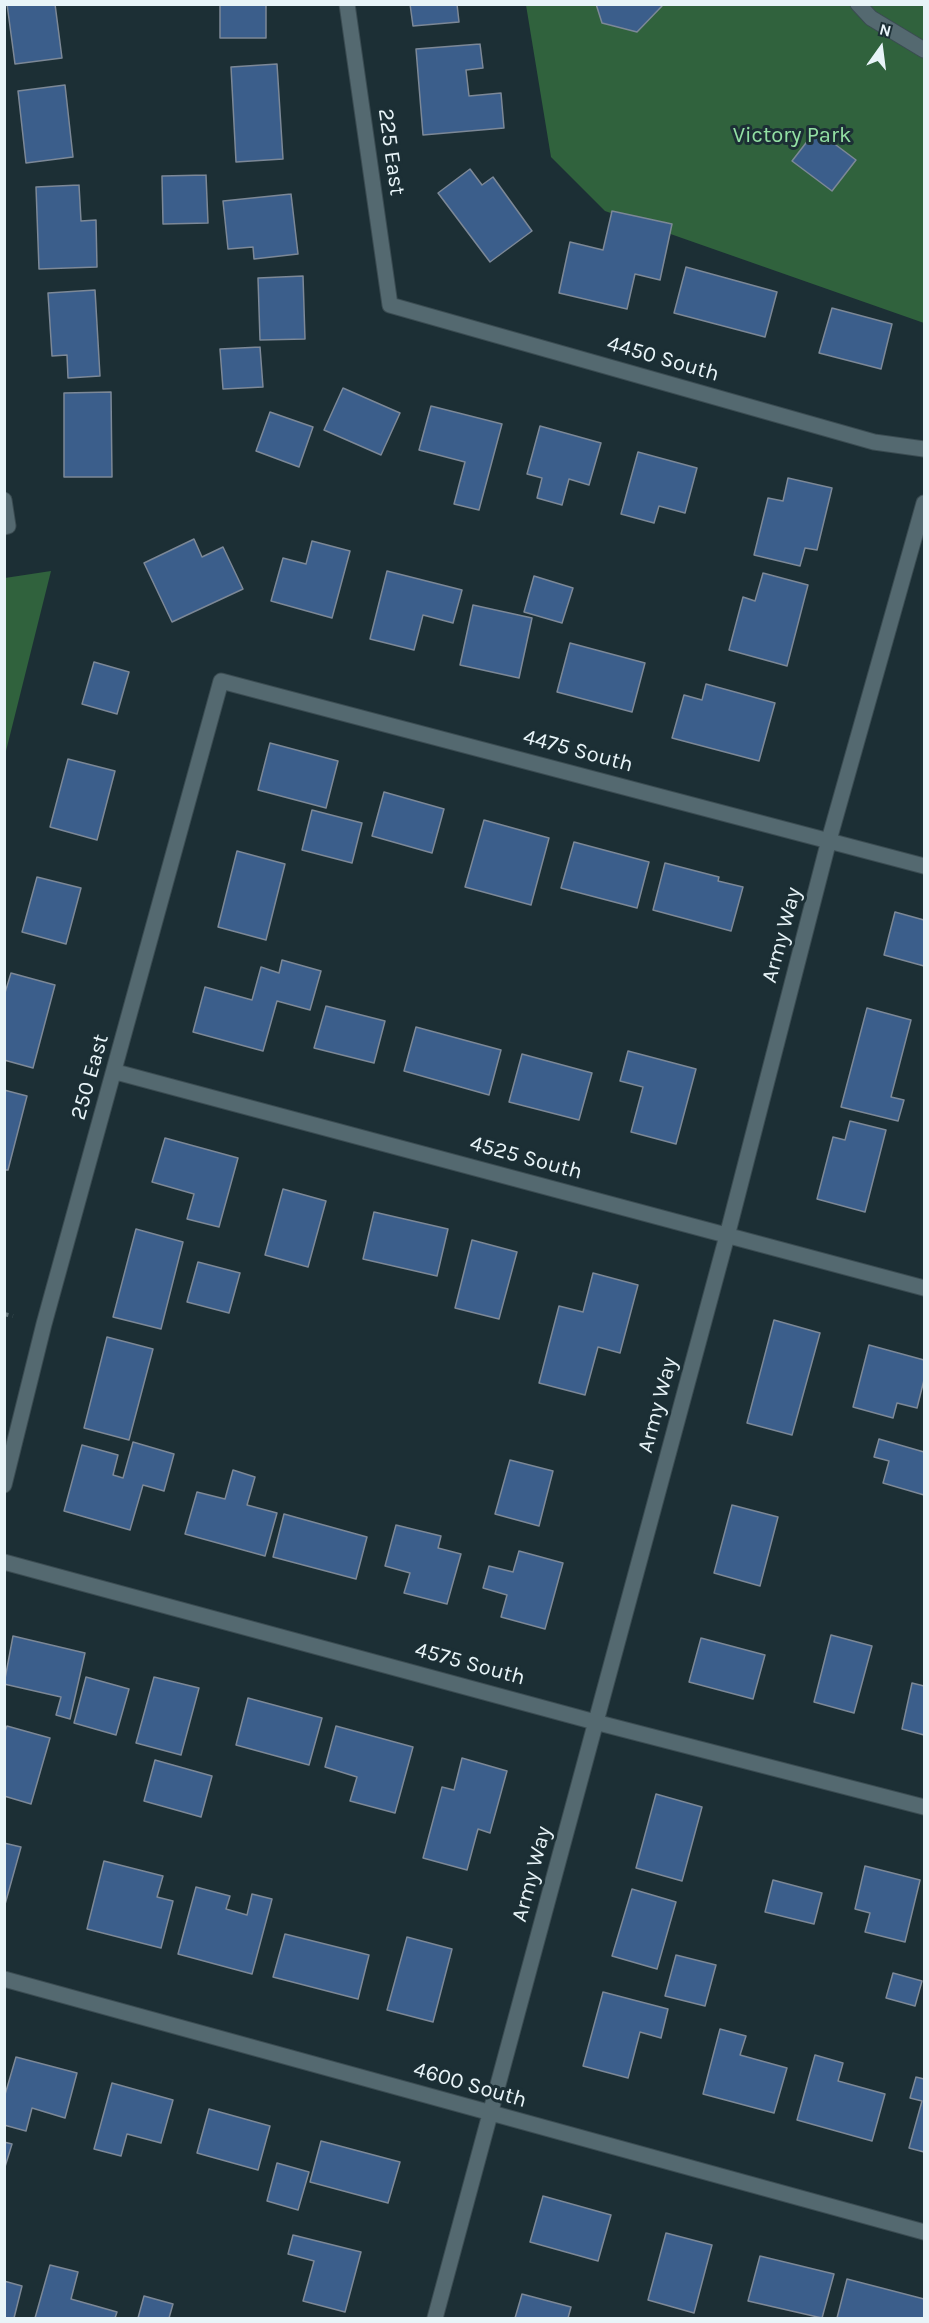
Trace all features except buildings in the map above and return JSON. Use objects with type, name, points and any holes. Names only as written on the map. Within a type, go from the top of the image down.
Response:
[{"type":"street","name":"225 East","points":[[347,4],[390,305]]},
{"type":"street","points":[[858,4],[871,18],[924,50]]},
{"type":"street","name":"4450 South","points":[[390,305],[874,442],[924,449]]},
{"type":"street","points":[[4,500],[6,527]]},
{"type":"street","name":"Army Way","points":[[435,2319],[727,1236],[829,840],[924,503]]},
{"type":"street","name":"4475 South","points":[[221,681],[924,866]]},
{"type":"street","name":"250 East","points":[[4,1485],[44,1324],[116,1072],[221,681]]},
{"type":"street","name":"4525 South","points":[[116,1072],[924,1288]]},
{"type":"street","name":"4575 South","points":[[4,1562],[595,1722],[924,1807]]},
{"type":"street","name":"4600 South","points":[[4,1979],[924,2232]]},
{"type":"path","points":[[4,1314],[13,1316]]},
{"type":"green space","name":"Victory Park","points":[[526,5],[924,5],[924,323],[605,211],[551,157]]},
{"type":"green space","points":[[51,571],[5,755],[5,578]]}]
